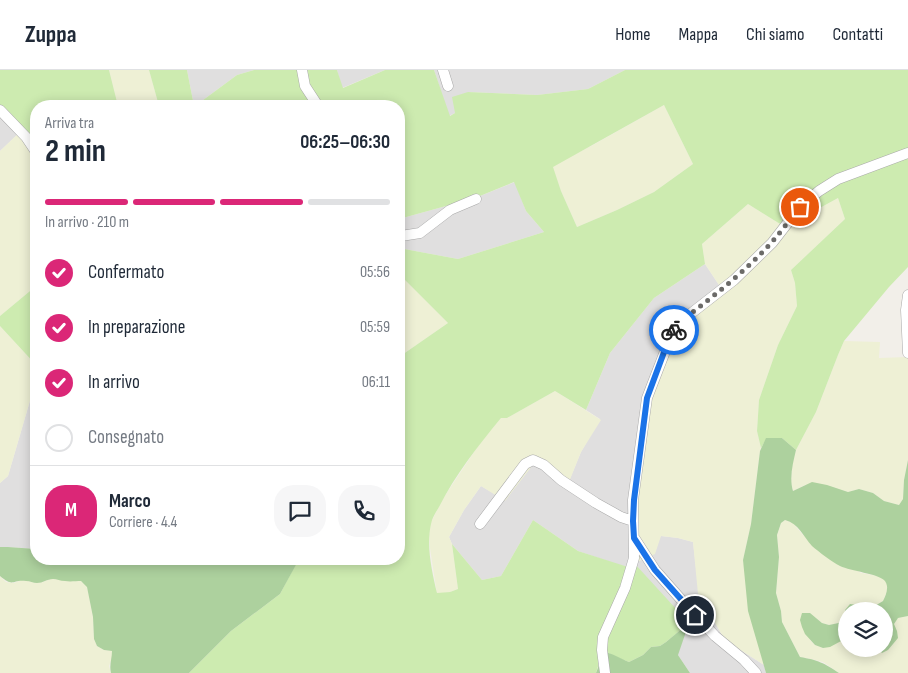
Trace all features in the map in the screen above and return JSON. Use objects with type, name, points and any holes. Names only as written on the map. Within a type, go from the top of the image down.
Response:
[{"type":"street","points":[[302,70],[305,86],[314,100]]},
{"type":"street","points":[[443,70],[448,86]]},
{"type":"street","points":[[0,110],[30,143]]},
{"type":"street","points":[[605,673],[602,650],[603,637],[625,588],[634,558],[634,500],[647,398],[670,336],[680,322],[734,280],[772,243],[800,207],[819,191],[838,179],[908,153]]},
{"type":"street","points":[[405,235],[420,233],[450,210],[476,199]]},
{"type":"street","points":[[908,295],[906,310],[908,353]]},
{"type":"street","points":[[480,524],[526,464],[533,460],[544,465],[561,480],[596,503],[621,517],[633,521]]},
{"type":"street","points":[[634,538],[655,570],[684,604],[756,673]]},
{"type":"shaded area","points":[[187,70],[254,70],[237,75],[203,100],[193,100]]},
{"type":"shaded area","points":[[337,70],[385,70],[342,88]]},
{"type":"shaded area","points":[[434,70],[625,70],[588,89],[537,95],[468,92],[455,113],[449,116]]},
{"type":"shaded area","points":[[0,110],[20,132],[0,151]]},
{"type":"shaded area","points":[[515,182],[526,211],[544,232],[458,259],[405,249],[405,217],[475,198]]},
{"type":"shaded area","points":[[705,264],[721,288],[632,546],[628,568],[578,551],[533,520],[501,576],[482,580],[452,544],[449,537],[464,510],[481,486],[505,500],[532,465],[533,461],[569,481],[581,452],[600,419],[586,410],[610,353],[654,298]]},
{"type":"shaded area","points":[[30,401],[30,549],[0,547],[0,483],[8,476]]},
{"type":"shaded area","points":[[661,536],[693,542],[699,594],[725,640],[764,665],[766,673],[690,673],[678,655],[635,564]]},
{"type":"green space","points":[[0,70],[109,70],[116,100],[30,100],[30,144],[0,110]]},
{"type":"green space","points":[[109,70],[149,70],[157,100],[116,100]]},
{"type":"green space","points":[[149,70],[187,70],[193,100],[157,100]]},
{"type":"green space","points":[[254,70],[337,70],[343,88],[385,70],[434,70],[450,116],[455,113],[452,97],[468,92],[537,95],[588,89],[625,70],[908,70],[908,267],[844,341],[816,412],[796,450],[782,438],[767,438],[761,448],[757,431],[759,400],[778,345],[797,306],[795,283],[791,270],[845,219],[838,198],[785,227],[748,204],[702,244],[705,264],[654,298],[610,353],[586,410],[555,391],[507,418],[501,418],[460,472],[433,517],[430,532],[429,550],[437,593],[458,589],[452,544],[482,580],[501,576],[533,520],[578,551],[628,567],[635,564],[689,623],[660,646],[651,647],[643,655],[629,662],[609,653],[599,663],[596,673],[189,673],[231,631],[280,594],[295,565],[405,565],[405,353],[448,323],[405,280],[405,249],[458,259],[544,232],[526,211],[514,182],[475,198],[405,217],[405,100],[203,100],[237,75]],"holes":[[[664,105],[693,164],[654,192],[577,227],[553,167]]]},
{"type":"green space","points":[[664,105],[693,164],[654,192],[577,227],[552,166]]},
{"type":"green space","points":[[20,132],[30,144],[30,291],[0,316],[0,151]]},
{"type":"green space","points":[[838,198],[845,219],[791,270],[795,283],[797,306],[778,345],[759,400],[757,431],[761,448],[751,524],[743,560],[764,665],[725,640],[698,594],[693,542],[661,536],[655,554],[635,563],[634,485],[663,344],[721,288],[705,264],[702,244],[748,204],[785,227]]},
{"type":"green space","points":[[405,280],[448,323],[405,353]]},
{"type":"green space","points":[[30,291],[30,358],[0,326],[0,316]]},
{"type":"green space","points":[[0,326],[30,358],[30,401],[8,476],[0,483]]},
{"type":"green space","points":[[844,341],[880,342],[879,358],[908,357],[908,460],[903,499],[899,505],[884,501],[873,493],[859,489],[848,492],[805,485],[793,491],[791,482],[792,465],[796,450],[816,412]]},
{"type":"green space","points":[[555,391],[601,420],[581,452],[569,482],[539,457],[505,501],[481,486],[464,510],[449,537],[452,544],[458,589],[437,594],[429,534],[431,522],[444,497],[480,443],[501,418],[507,418]]},
{"type":"green space","points":[[766,438],[782,438],[796,450],[791,475],[793,491],[812,482],[848,492],[859,489],[873,493],[884,501],[899,505],[903,499],[908,460],[908,616],[898,618],[894,624],[898,638],[893,644],[893,602],[881,602],[887,588],[884,580],[837,564],[812,546],[797,527],[790,522],[785,520],[781,523],[777,535],[779,557],[776,593],[782,622],[800,657],[821,662],[839,673],[766,673],[748,611],[743,560],[751,524],[760,451]]},
{"type":"green space","points":[[785,520],[793,523],[803,535],[861,573],[883,578],[887,583],[887,591],[881,602],[838,602],[838,623],[829,625],[822,623],[816,618],[810,640],[815,645],[823,648],[838,642],[838,657],[893,657],[893,637],[897,631],[893,624],[898,618],[908,616],[908,673],[839,673],[823,662],[800,657],[782,622],[776,593],[779,557],[777,535],[781,523]]},
{"type":"green space","points":[[0,547],[30,549],[30,565],[296,565],[280,594],[231,631],[189,673],[111,673],[112,651],[104,650],[97,646],[94,639],[93,617],[87,587],[81,581],[54,579],[37,583],[27,581],[8,582],[0,576]]},
{"type":"green space","points":[[0,576],[6,582],[14,583],[21,580],[36,583],[58,579],[81,581],[87,586],[93,617],[94,639],[97,646],[104,650],[112,651],[109,666],[111,673],[0,673]]},
{"type":"green space","points":[[802,613],[810,613],[822,623],[829,625],[838,623],[838,643],[823,648],[815,645],[805,634],[800,620]]},
{"type":"green space","points":[[689,623],[678,655],[690,673],[596,673],[604,652],[629,662],[643,655],[651,647],[660,646]]},
{"type":"way so far","points":[[674,330],[680,322],[734,280],[772,243],[800,207]]},
{"type":"route","points":[[674,330],[670,336],[647,398],[634,500],[634,538],[655,570],[695,615]]}]
